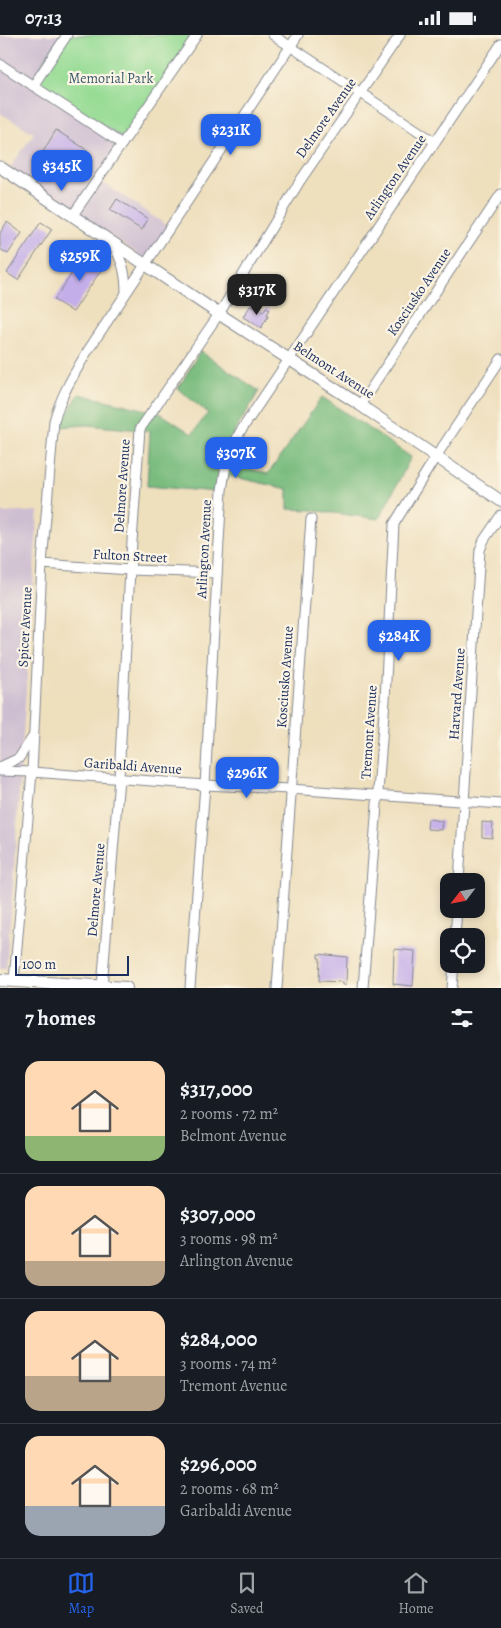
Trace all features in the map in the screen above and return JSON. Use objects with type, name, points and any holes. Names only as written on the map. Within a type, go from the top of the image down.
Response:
[{"type":"main road","points":[[0,981],[125,988]]},
{"type":"street","points":[[34,86],[67,35]]},
{"type":"street","points":[[73,215],[197,35]]},
{"type":"street","points":[[273,35],[435,142]]},
{"type":"street","name":"Spicer Avenue","points":[[14,981],[32,772],[42,564],[54,421],[58,406],[67,385],[87,352],[298,35]]},
{"type":"street","name":"Delmore Avenue","points":[[102,987],[119,778],[130,570],[140,429],[219,314],[300,181],[400,35]]},
{"type":"street","name":"Arlington Avenue","points":[[190,988],[205,785],[216,573],[222,490],[227,459],[240,432],[501,44]]},
{"type":"street","points":[[0,64],[122,144]]},
{"type":"street","name":"Belmont Avenue","points":[[0,167],[219,314],[360,405],[435,458],[501,501]]},
{"type":"street","name":"Kosciusko Avenue","points":[[360,405],[501,194]]},
{"type":"street","points":[[109,239],[124,265],[126,272],[126,294]]},
{"type":"street","name":"Tremont Avenue","points":[[363,988],[385,700],[394,524],[435,458],[501,359]]},
{"type":"street","name":"Harvard Avenue","points":[[460,873],[480,550],[484,540],[501,515]]},
{"type":"street","name":"Kosciusko Avenue","points":[[277,988],[311,519]]},
{"type":"street","name":"Fulton Street","points":[[42,564],[216,573]]},
{"type":"street","points":[[0,767],[19,758],[33,735]]},
{"type":"street","name":"Garibaldi Avenue","points":[[0,771],[501,804]]},
{"type":"street","points":[[452,988],[453,973]]},
{"type":"shaded area","points":[[0,35],[61,35],[33,78],[124,139],[98,179],[169,227],[147,260],[10,168],[34,133],[0,113]]},
{"type":"shaded area","points":[[38,511],[12,899],[6,968],[0,968],[0,513]]},
{"type":"green space","name":"Memorial Park","points":[[61,35],[192,35],[124,139],[33,78]]},
{"type":"green space","points":[[200,351],[259,391],[218,460],[268,474],[322,397],[411,457],[379,519],[311,510],[288,509],[288,489],[230,476],[216,492],[147,486],[150,431],[87,425],[60,427],[79,394],[160,413],[192,434],[208,413],[178,389]]},
{"type":"building","points":[[56,130],[87,150],[68,181],[37,162]]},
{"type":"building","points":[[117,199],[148,219],[142,230],[110,210]]},
{"type":"building","points":[[7,222],[22,233],[8,254],[0,249],[0,233]]},
{"type":"building","points":[[41,222],[52,229],[18,280],[7,273]]},
{"type":"building","points":[[87,251],[105,264],[73,312],[54,300]]},
{"type":"building","points":[[251,305],[263,312],[266,307],[270,309],[267,315],[269,315],[261,328],[243,317]]},
{"type":"building","points":[[428,819],[442,821],[441,830],[427,829]]},
{"type":"building","points":[[482,822],[493,823],[492,838],[482,837]]},
{"type":"building","points":[[394,949],[415,951],[413,986],[393,984]]},
{"type":"building","points":[[318,954],[347,957],[346,985],[343,985],[343,982],[319,981],[320,958],[318,958]]}]
